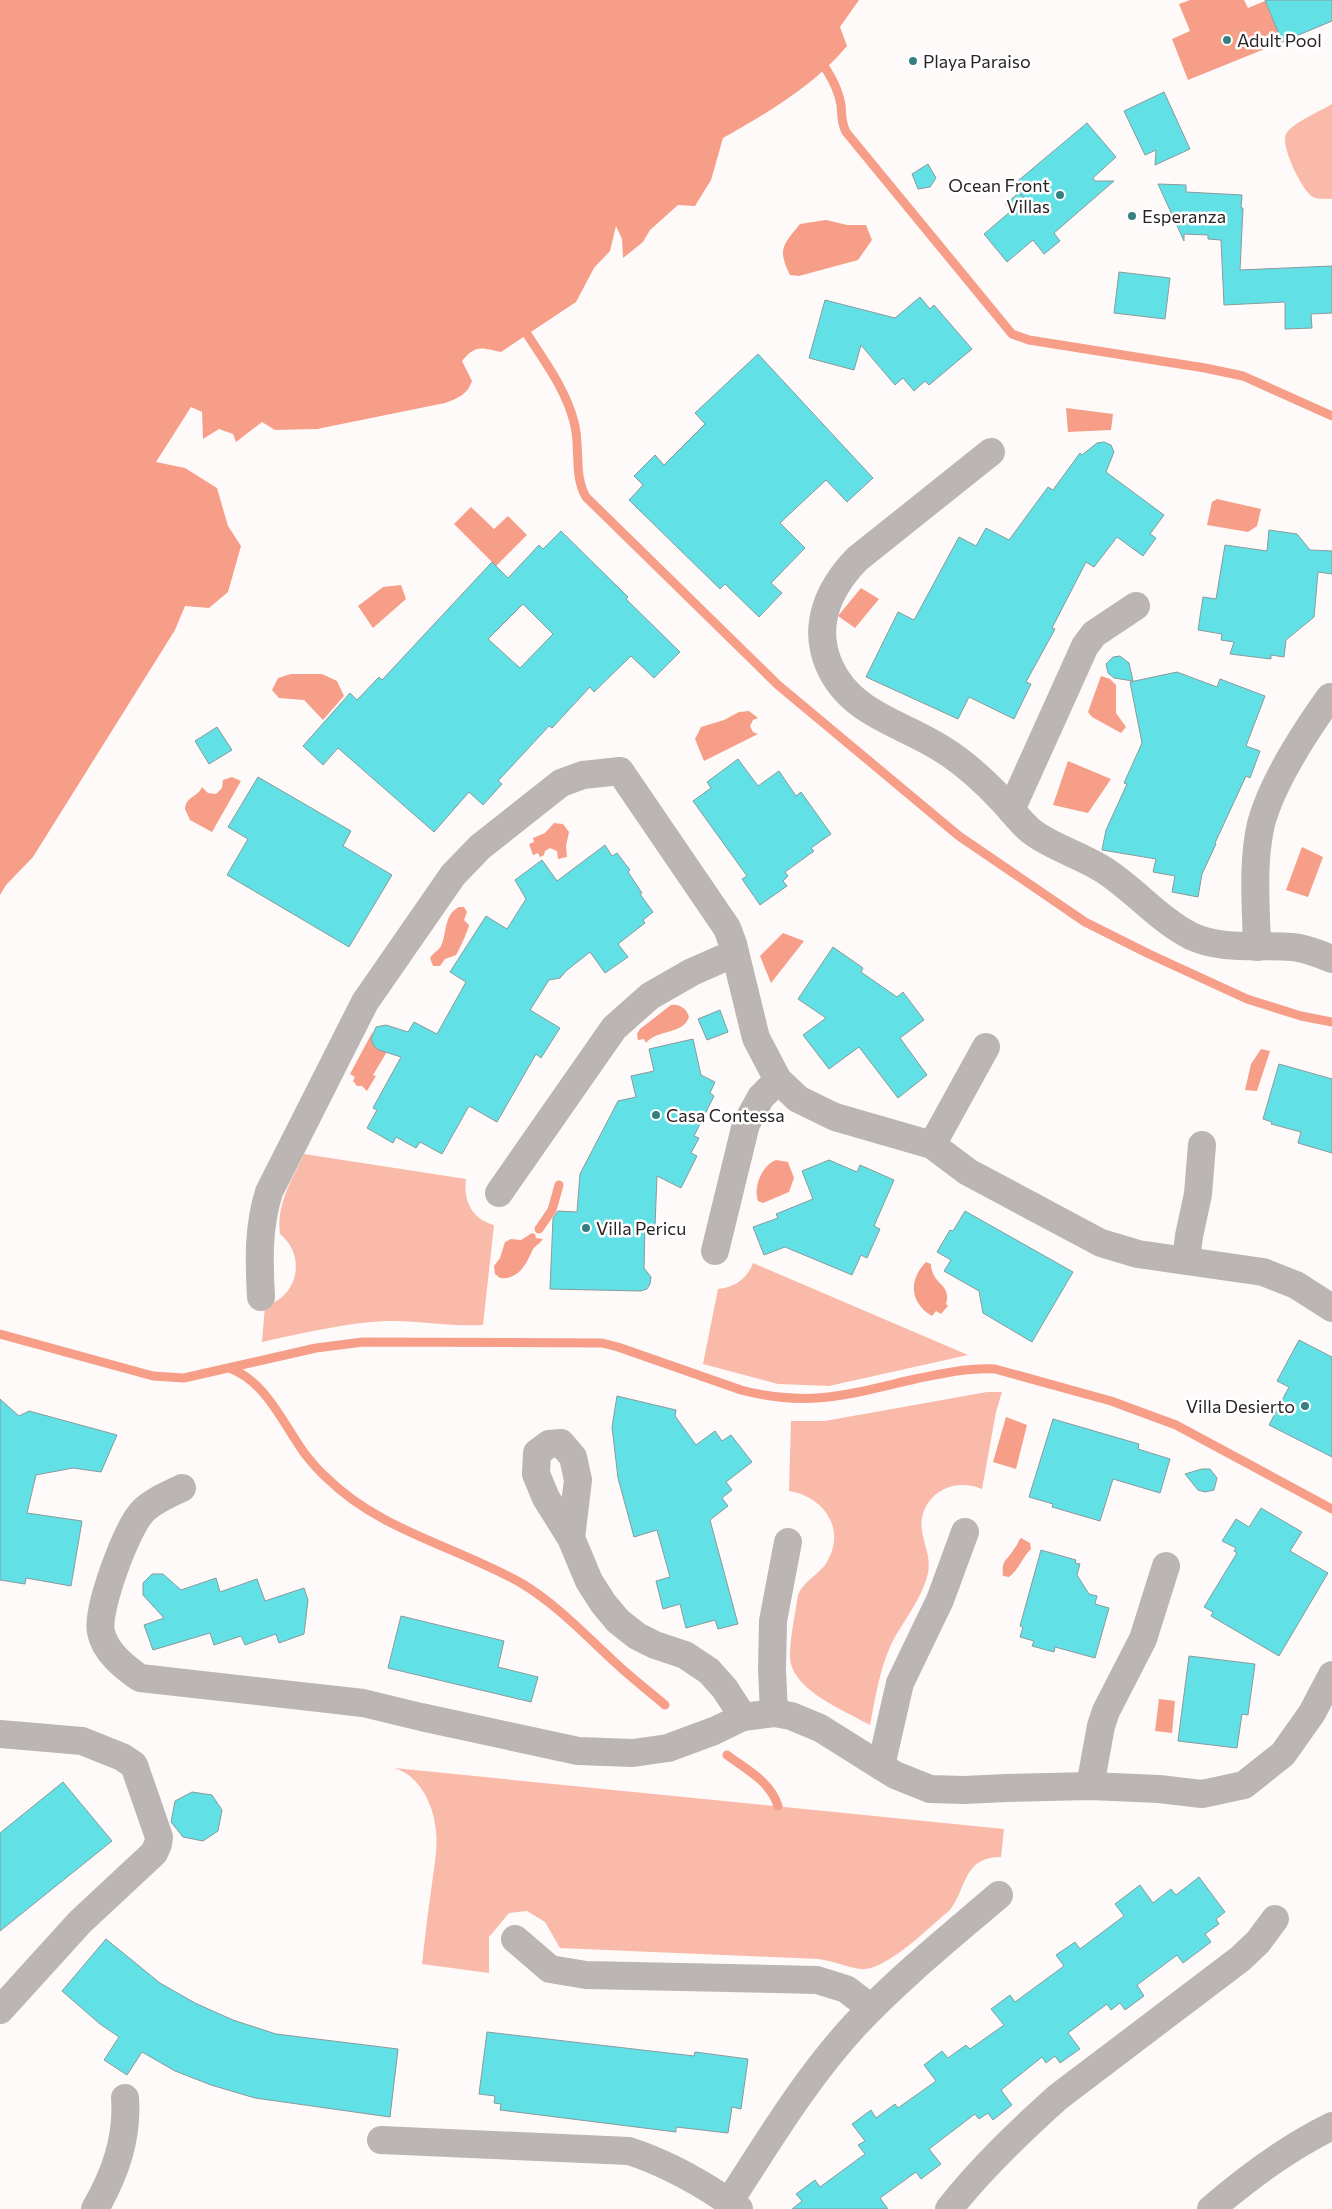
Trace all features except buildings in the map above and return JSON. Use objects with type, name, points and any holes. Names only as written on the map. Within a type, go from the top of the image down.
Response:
[{"type":"street","points":[[991,452],[857,559],[843,573],[831,592],[824,609],[823,636],[829,665],[840,683],[858,704],[867,711],[937,746],[961,761],[1031,831],[1104,870],[1127,887],[1151,910],[1193,937],[1223,945],[1295,947],[1332,959]]},
{"type":"street","points":[[1011,810],[1084,646],[1094,634],[1136,606]]},
{"type":"street","points":[[1257,947],[1256,875],[1261,824],[1268,804],[1298,745],[1330,697]]},
{"type":"street","points":[[261,1297],[258,1249],[262,1217],[269,1192],[365,1002],[439,894],[461,866],[492,837],[561,783],[584,775],[620,771],[721,917],[730,936],[756,1038],[778,1080],[798,1099],[829,1114],[932,1145],[968,1172],[1100,1242],[1138,1254],[1263,1272],[1296,1285],[1332,1308]]},
{"type":"street","points":[[499,1193],[614,1028],[650,996],[692,972],[735,954]]},
{"type":"street","points":[[932,1145],[986,1047]]},
{"type":"street","points":[[715,1252],[746,1124],[761,1097],[778,1080]]},
{"type":"street","points":[[1186,1260],[1198,1194],[1202,1145]]},
{"type":"street","points":[[182,1488],[144,1510],[134,1521],[115,1569],[100,1615],[100,1633],[116,1660],[140,1678],[363,1703],[578,1750],[633,1753],[668,1748],[743,1717],[774,1713],[791,1716],[820,1728],[895,1775],[930,1789],[964,1790],[1090,1786],[1159,1789],[1202,1794],[1244,1784],[1283,1754],[1312,1713],[1332,1676]]},
{"type":"street","points":[[881,1766],[900,1683],[940,1600],[965,1532]]},
{"type":"street","points":[[571,1538],[589,1581],[618,1621],[637,1636],[655,1645],[686,1655],[710,1671],[725,1689],[743,1717]]},
{"type":"street","points":[[774,1713],[772,1670],[773,1621],[788,1542]]},
{"type":"street","points":[[1090,1786],[1101,1726],[1106,1711],[1143,1639],[1166,1566]]},
{"type":"street","points":[[0,1734],[82,1742],[122,1757],[134,1765],[159,1837],[154,1853],[80,1922],[0,2010]]},
{"type":"street","points":[[381,2140],[628,2151],[655,2159],[680,2171],[734,2205],[810,2083],[837,2047],[871,2008],[999,1896]]},
{"type":"street","points":[[949,2209],[989,2162],[1058,2097],[1240,1959],[1258,1942],[1275,1919]]},
{"type":"street","points":[[515,1939],[550,1969],[586,1975],[817,1980],[839,1985],[855,1994],[871,2008]]},
{"type":"street","points":[[95,2209],[121,2150],[125,2128],[125,2098]]},
{"type":"street","points":[[1211,2209],[1233,2190],[1282,2156],[1332,2126]]},
{"type":"shaded area","points":[[0,0],[859,0],[840,27],[847,46],[834,60],[820,74],[789,98],[723,138],[711,180],[695,206],[678,205],[650,230],[643,242],[623,258],[622,239],[616,226],[610,251],[594,268],[576,302],[501,352],[479,349],[471,352],[462,361],[472,381],[468,390],[462,395],[445,403],[317,429],[275,430],[262,422],[236,442],[233,434],[219,429],[203,439],[202,412],[191,407],[156,462],[185,468],[217,488],[228,526],[241,546],[228,592],[209,608],[185,606],[175,630],[33,857],[6,885],[0,895]]},
{"type":"shaded area","name":"Adult Pool","points":[[1190,0],[1244,0],[1248,8],[1265,1],[1282,42],[1188,80],[1172,39],[1190,31],[1179,4]]},
{"type":"shaded area","points":[[1332,104],[1332,199],[1317,198],[1308,193],[1298,177],[1289,157],[1285,140],[1286,134],[1294,126]]},
{"type":"shaded area","points":[[826,220],[847,225],[866,225],[872,240],[858,260],[799,276],[790,275],[783,253],[789,237],[800,224]]},
{"type":"shaded area","points":[[1066,408],[1113,414],[1111,430],[1068,432]]},
{"type":"shaded area","points":[[1217,499],[1261,509],[1257,526],[1248,532],[1207,525],[1212,502]]},
{"type":"shaded area","points":[[471,507],[494,529],[508,516],[527,535],[496,566],[454,524]]},
{"type":"shaded area","points":[[401,585],[406,599],[373,628],[358,606],[383,587]]},
{"type":"shaded area","points":[[861,588],[879,599],[855,628],[838,616]]},
{"type":"shaded area","points":[[291,674],[322,674],[337,681],[344,696],[323,720],[304,700],[279,698],[272,690],[278,678]]},
{"type":"shaded area","points":[[1101,676],[1110,679],[1116,685],[1116,713],[1126,727],[1121,733],[1092,717],[1088,712]]},
{"type":"shaded area","points":[[749,711],[758,718],[753,720],[750,726],[753,732],[758,734],[704,761],[695,739],[701,727],[724,720],[739,712]]},
{"type":"shaded area","points":[[1068,761],[1111,779],[1088,813],[1053,805]]},
{"type":"shaded area","points":[[232,777],[241,781],[212,832],[190,820],[185,809],[188,801],[202,787],[208,793],[216,794],[222,788],[223,780]]},
{"type":"shaded area","points":[[554,823],[563,824],[569,832],[566,846],[567,857],[558,859],[557,851],[550,848],[540,857],[538,853],[533,855],[529,844],[534,842],[533,838],[545,833]]},
{"type":"shaded area","points":[[1302,847],[1323,857],[1308,897],[1286,890]]},
{"type":"shaded area","points":[[464,907],[467,912],[464,920],[469,925],[464,940],[456,955],[445,959],[440,966],[433,966],[430,958],[441,946],[448,919],[454,910]]},
{"type":"shaded area","points":[[783,933],[804,941],[771,983],[760,956]]},
{"type":"shaded area","points":[[671,1005],[677,1005],[685,1009],[689,1017],[686,1023],[646,1043],[644,1039],[638,1040],[637,1034],[640,1029]]},
{"type":"shaded area","points":[[373,1031],[372,1040],[374,1046],[380,1050],[388,1050],[373,1075],[376,1076],[367,1091],[362,1086],[357,1086],[353,1081],[355,1077],[350,1074]]},
{"type":"shaded area","points":[[1261,1049],[1270,1051],[1257,1091],[1245,1090],[1251,1064]]},
{"type":"shaded area","points":[[304,1154],[466,1179],[466,1195],[471,1208],[480,1218],[494,1225],[483,1325],[399,1321],[371,1322],[324,1329],[262,1342],[265,1306],[285,1294],[295,1275],[294,1253],[280,1234],[279,1223],[286,1192]]},
{"type":"shaded area","points":[[776,1160],[788,1162],[794,1178],[789,1192],[763,1203],[758,1201],[758,1183],[763,1171]]},
{"type":"shaded area","points":[[532,1233],[535,1234],[536,1238],[543,1239],[533,1249],[520,1270],[512,1277],[506,1278],[500,1278],[495,1274],[494,1266],[500,1258],[505,1242],[511,1239],[521,1240]]},
{"type":"shaded area","points":[[926,1262],[931,1264],[935,1277],[946,1292],[946,1304],[948,1306],[941,1314],[936,1311],[932,1316],[919,1305],[914,1291],[916,1276]]},
{"type":"shaded area","points":[[753,1263],[968,1355],[829,1386],[778,1384],[703,1364],[718,1289],[740,1281],[747,1274]]},
{"type":"shaded area","points":[[987,1392],[1002,1392],[996,1412],[982,1489],[967,1485],[952,1486],[933,1497],[923,1512],[922,1530],[928,1555],[928,1573],[921,1593],[886,1656],[870,1725],[821,1698],[799,1679],[793,1669],[790,1649],[798,1595],[804,1585],[825,1565],[833,1548],[834,1536],[828,1515],[821,1506],[812,1499],[789,1491],[791,1421],[825,1421]]},
{"type":"shaded area","points":[[1006,1417],[1027,1425],[1016,1469],[993,1462]]},
{"type":"shaded area","points":[[1021,1538],[1030,1543],[1031,1549],[1009,1577],[1003,1576],[1004,1563]]},
{"type":"shaded area","points":[[1159,1699],[1175,1701],[1172,1733],[1155,1731]]},
{"type":"shaded area","points":[[394,1768],[1004,1829],[1001,1857],[989,1858],[979,1862],[968,1875],[950,1910],[895,1956],[871,1968],[860,1969],[819,1959],[560,1948],[545,1922],[527,1911],[509,1913],[489,1937],[489,1973],[422,1964],[436,1851],[435,1821],[429,1802],[418,1784],[411,1777]]},
{"type":"waterway","points":[[826,69],[839,95],[842,122],[846,132],[1012,334],[1029,340],[1205,368],[1243,376],[1332,416]]},
{"type":"waterway","points":[[527,334],[554,376],[570,410],[576,431],[578,470],[586,497],[778,685],[959,836],[1085,922],[1247,999],[1301,1016],[1332,1022]]},
{"type":"waterway","points":[[539,1229],[552,1210],[559,1185]]},
{"type":"waterway","points":[[0,1334],[153,1376],[184,1378],[316,1348],[363,1342],[602,1343],[741,1390],[788,1398],[829,1397],[955,1371],[995,1369],[1111,1401],[1176,1425],[1332,1509]]},
{"type":"waterway","points":[[229,1368],[242,1374],[264,1393],[310,1461],[349,1497],[396,1525],[497,1570],[535,1592],[560,1611],[665,1705]]},
{"type":"waterway","points":[[727,1755],[764,1783],[775,1798],[778,1806]]},
{"type":"place","name":"Adult Pool","points":[[1227,40]]},
{"type":"place","name":"Playa Paraiso","points":[[913,61]]},
{"type":"place","name":"Ocean Front Villas","points":[[1060,195]]},
{"type":"place","name":"Esperanza","points":[[1132,216]]},
{"type":"place","name":"Casa Contessa","points":[[656,1115]]},
{"type":"place","name":"Villa Pericu","points":[[586,1228]]},
{"type":"place","name":"Villa Desierto","points":[[1305,1406]]}]
